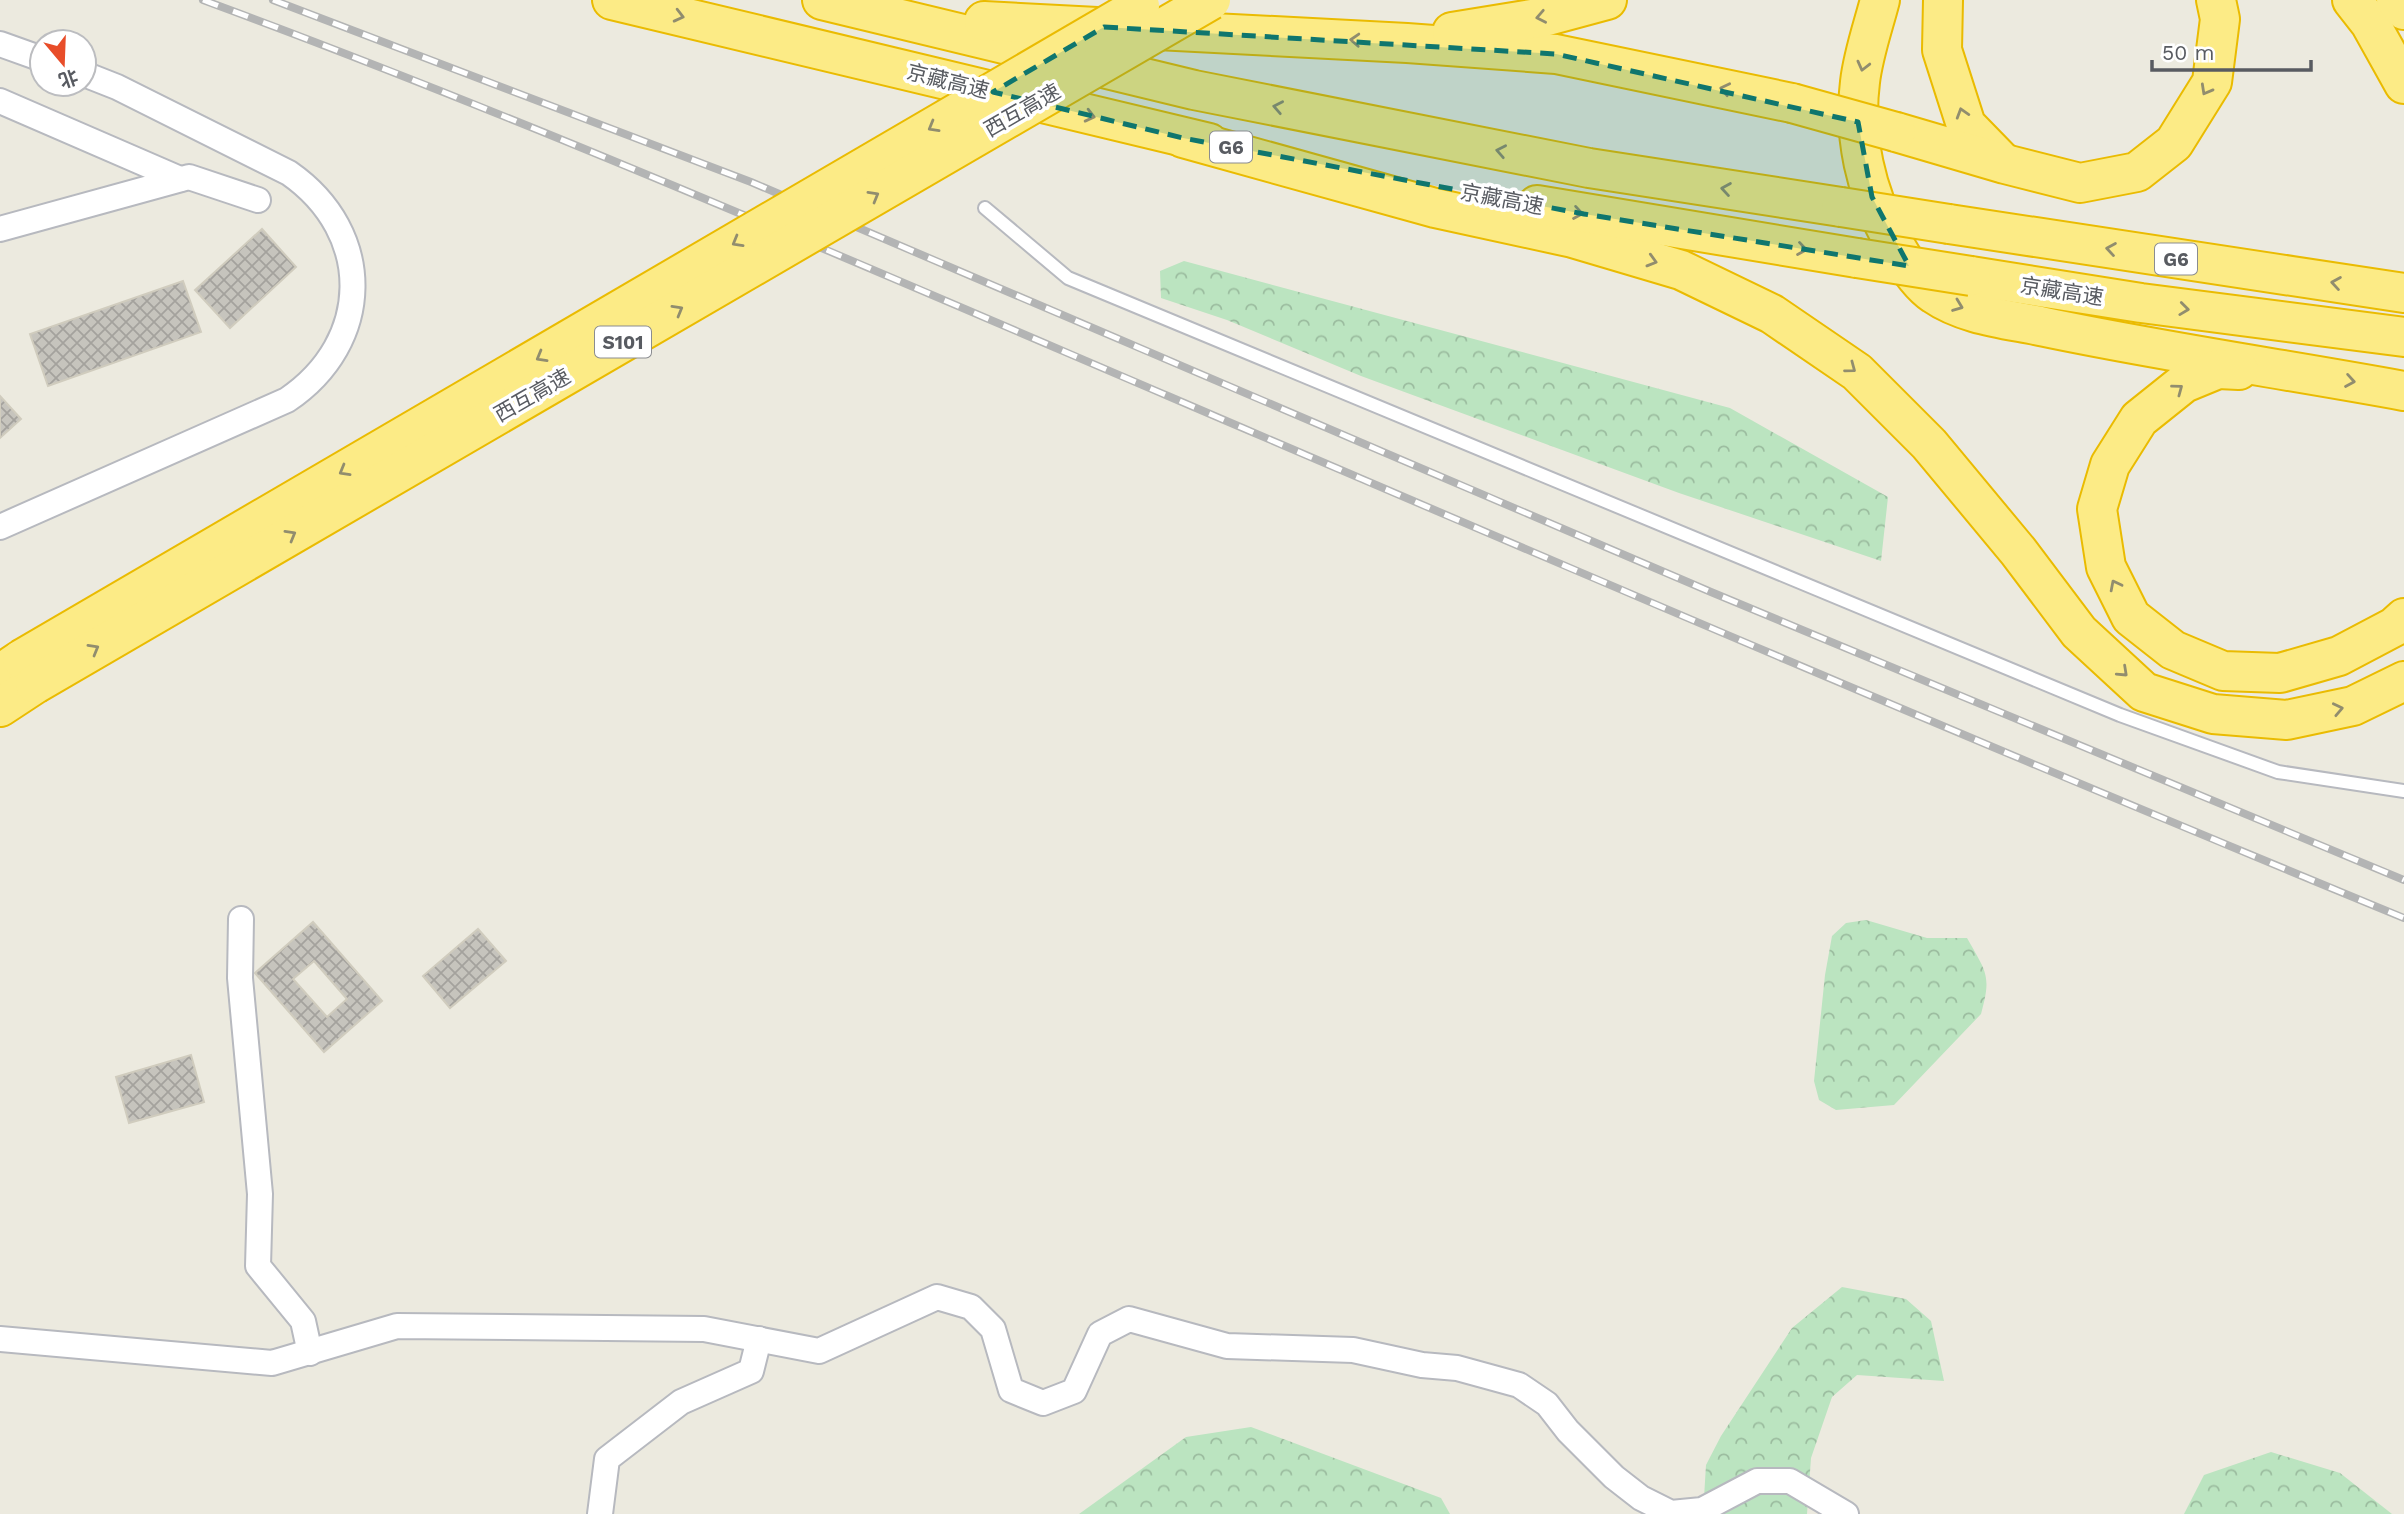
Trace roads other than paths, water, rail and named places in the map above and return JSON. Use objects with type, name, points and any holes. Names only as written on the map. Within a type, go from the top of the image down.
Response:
[{"type":"highway","name":"京藏高速","points":[[612,0],[1183,138],[1584,214],[2141,303],[2404,337]]},
{"type":"highway","name":"G6","points":[[821,0],[1208,93],[1589,169],[2404,293]]},
{"type":"highway","name":"西互高速","points":[[19,672],[1211,0]]},
{"type":"highway","points":[[1407,43],[1464,29],[1544,17],[1607,0]]},
{"type":"highway","points":[[1880,0],[1860,80],[1858,125],[1863,158],[1872,197],[1883,223],[1908,264],[1931,293],[1958,308],[2077,334],[2404,391]]},
{"type":"highway","points":[[1943,0],[1942,50],[1966,125],[2005,164]]},
{"type":"highway","points":[[888,16],[1407,43],[1556,54],[1792,103],[2080,183],[2137,172],[2175,143],[2212,82],[2220,19],[2216,0]]},
{"type":"highway","points":[[2351,0],[2370,23],[2404,84]]},
{"type":"highway","points":[[2396,0],[2404,9]]},
{"type":"highway","name":"西互高速","points":[[0,707],[19,672],[1147,2]]},
{"type":"highway","points":[[1183,138],[1434,208],[1573,238],[1681,270],[1772,314],[1857,372],[1929,444],[2018,551],[2079,632],[2144,692],[2213,715],[2287,720],[2353,706],[2404,681]]},
{"type":"highway","points":[[2293,371],[2218,369],[2184,383],[2139,419],[2110,465],[2097,509],[2106,567],[2131,617],[2173,650],[2222,671],[2280,673],[2339,656],[2404,618]]},
{"type":"highway","points":[[1968,491],[2046,557],[2123,641],[2193,678],[2293,690],[2382,662],[2404,649]]},
{"type":"street","points":[[0,44],[28,54]]},
{"type":"street","points":[[0,527],[288,400],[317,377],[329,362],[342,338],[351,311],[352,272],[349,252],[332,215],[306,185],[289,173],[98,80]]},
{"type":"street","points":[[0,101],[180,179]]},
{"type":"street","points":[[0,229],[189,177],[258,200]]},
{"type":"street","points":[[241,919],[240,978],[260,1194],[258,1266],[303,1321],[310,1353]]},
{"type":"street","points":[[0,1339],[272,1363],[397,1326],[704,1329],[819,1351],[937,1297],[971,1307],[993,1329],[1011,1390],[1043,1403],[1074,1391],[1100,1334],[1129,1319],[1227,1346],[1353,1350],[1422,1365],[1457,1368],[1520,1385],[1547,1404],[1568,1432],[1615,1477],[1641,1498],[1671,1513],[1702,1510],[1757,1481],[1790,1481],[1846,1514]]},
{"type":"street","points":[[600,1514],[607,1460],[681,1402],[751,1371],[759,1339]]},
{"type":"lane","points":[[985,208],[1068,278],[2120,715],[2278,772],[2404,790]]},
{"type":"railway","points":[[203,0],[446,93],[688,192],[1785,659],[2404,918]]},
{"type":"railway","points":[[273,0],[751,182],[1711,592],[2404,880]]}]
